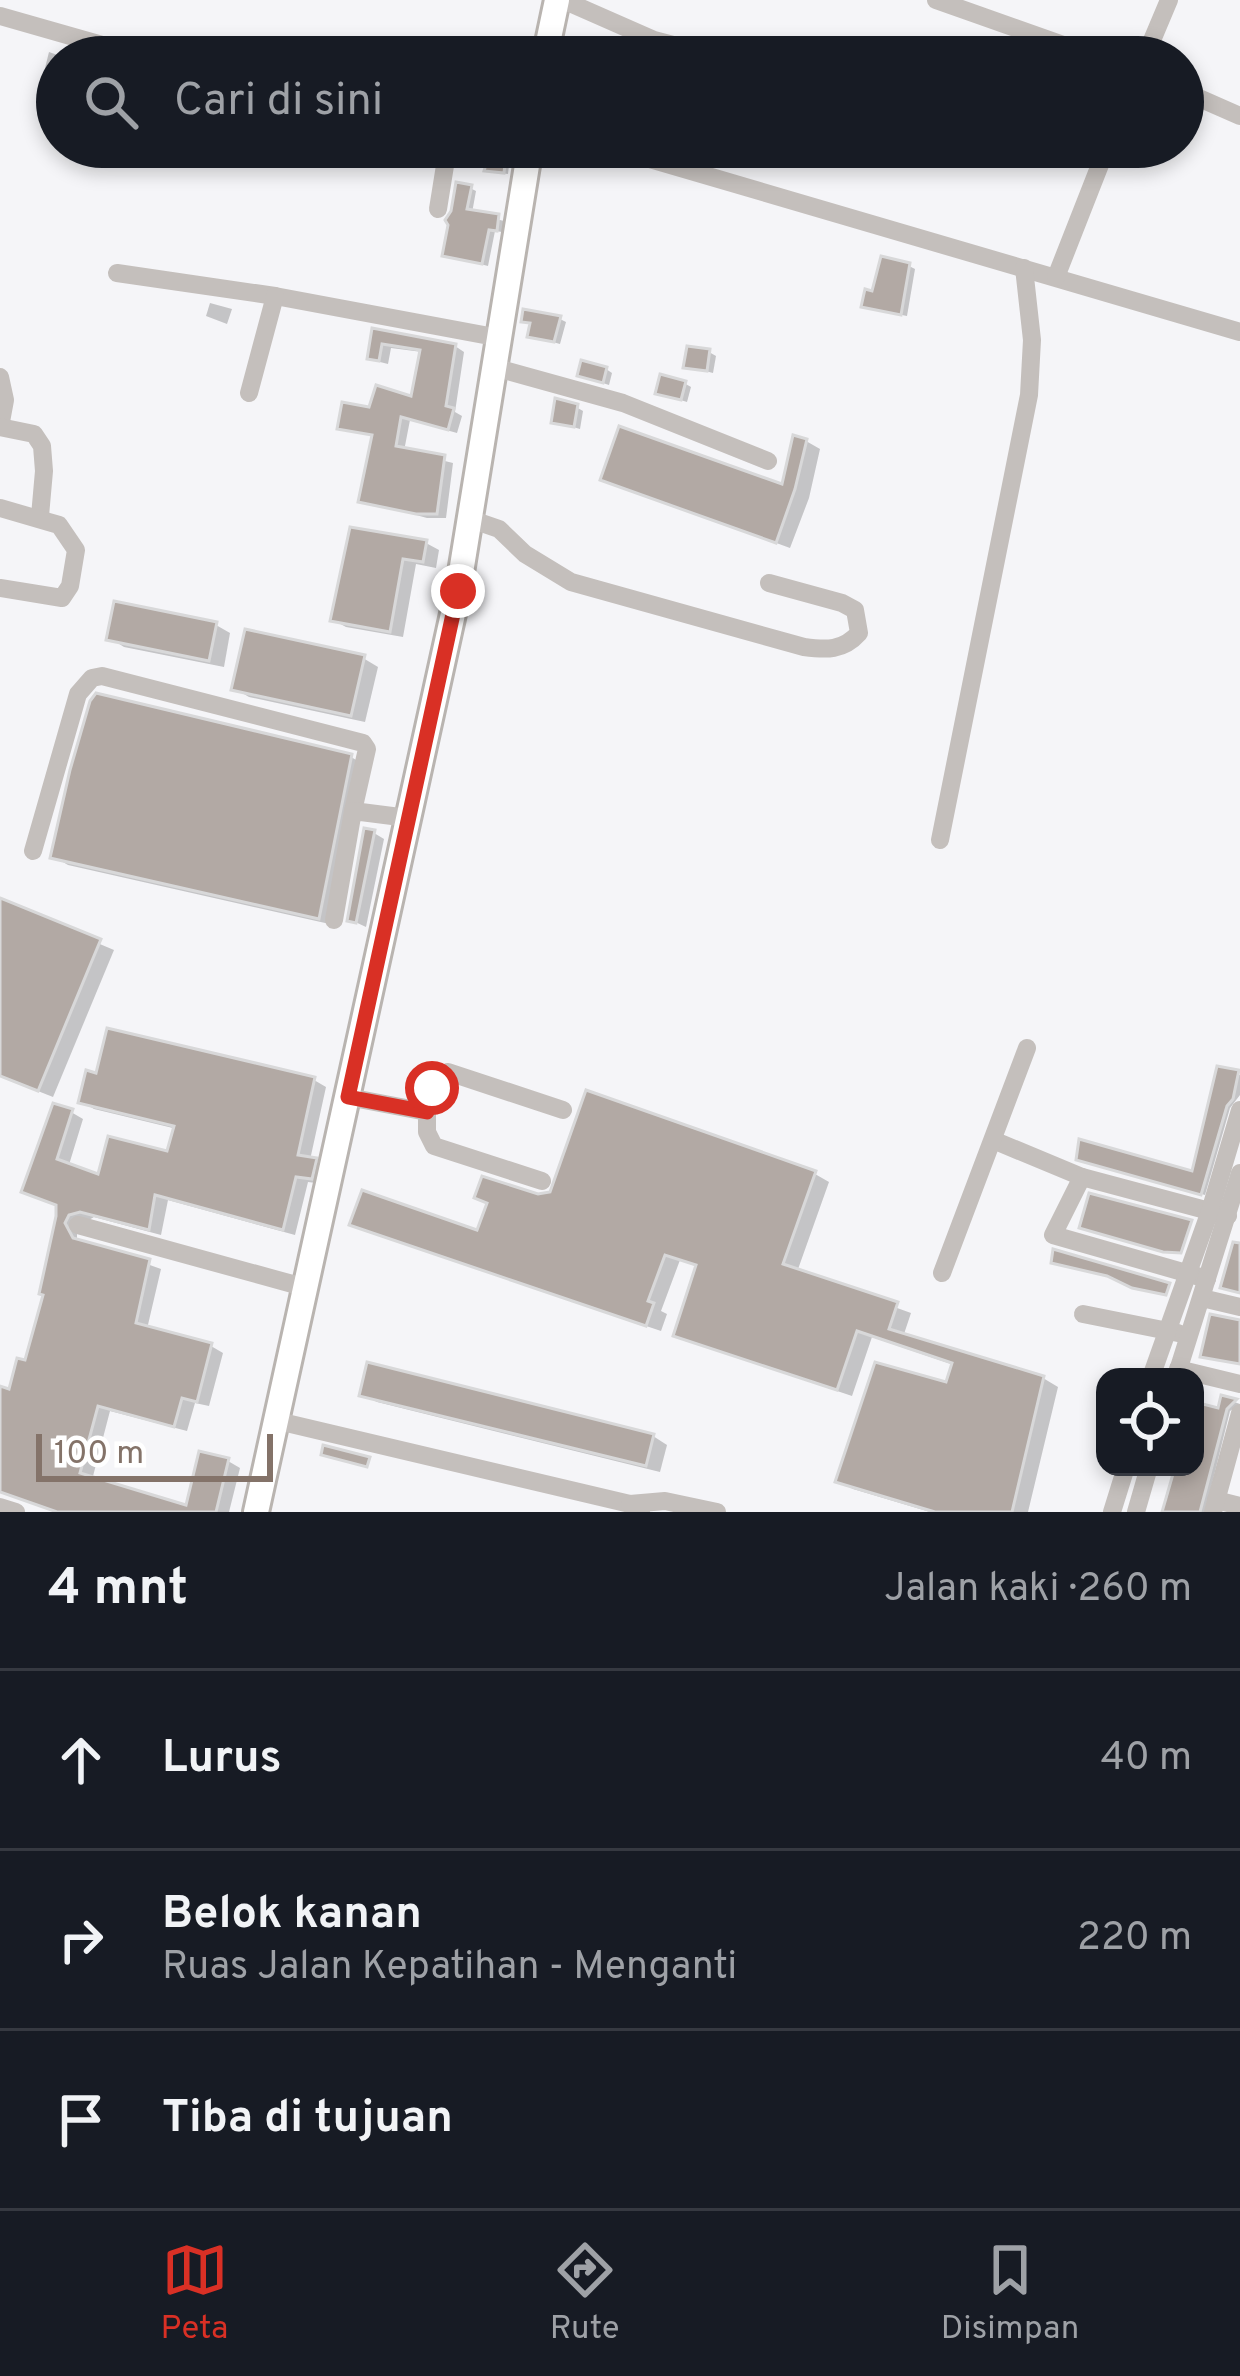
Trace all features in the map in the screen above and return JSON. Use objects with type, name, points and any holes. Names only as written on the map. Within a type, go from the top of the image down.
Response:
[{"type":"main road","points":[[551,36],[560,0]]},
{"type":"main road","points":[[256,1512],[458,591],[527,168]]},
{"type":"street","points":[[560,0],[645,36]]},
{"type":"street","points":[[936,0],[1038,36]]},
{"type":"street","points":[[1153,36],[1169,0]]},
{"type":"street","points":[[0,16],[45,36]]},
{"type":"street","points":[[1204,100],[1240,116]]},
{"type":"street","points":[[438,209],[445,168]]},
{"type":"street","points":[[681,168],[1240,332]]},
{"type":"street","points":[[1056,278],[1099,168]]},
{"type":"street","points":[[940,840],[1029,395],[1032,340],[1024,268]]},
{"type":"street","points":[[118,273],[275,296],[500,338]]},
{"type":"street","points":[[249,393],[275,296]]},
{"type":"street","points":[[497,368],[623,403],[768,460]]},
{"type":"street","points":[[0,377],[5,400],[0,427],[34,434],[42,446],[40,516]]},
{"type":"street","points":[[0,508],[59,525],[76,550],[67,594],[56,599],[0,588]]},
{"type":"street","points":[[470,519],[499,530],[525,554],[572,582],[803,647],[837,648],[859,633],[855,610],[769,583]]},
{"type":"street","points":[[33,851],[78,694],[84,684],[102,676],[363,742],[367,749],[334,920]]},
{"type":"street","points":[[353,811],[408,818]]},
{"type":"street","points":[[942,1273],[1027,1048]]},
{"type":"street","points":[[542,1181],[434,1146],[427,1132],[427,1112],[435,1080],[448,1072],[563,1110]]},
{"type":"street","points":[[348,1097],[427,1112]]},
{"type":"street","points":[[1225,1224],[1240,1110]]},
{"type":"street","points":[[993,1140],[1082,1178],[1225,1224]]},
{"type":"street","points":[[1157,1368],[1179,1333],[1225,1224],[1240,1173]]},
{"type":"street","points":[[1082,1178],[1053,1235],[1199,1284],[1240,1307]]},
{"type":"street","points":[[78,1226],[307,1288]]},
{"type":"street","points":[[1083,1315],[1179,1333]]},
{"type":"street","points":[[1177,1368],[1179,1333]]},
{"type":"street","points":[[1204,1378],[1240,1384]]},
{"type":"street","points":[[1240,1413],[1236,1441],[1214,1506],[1240,1506]]},
{"type":"street","points":[[278,1421],[635,1508],[665,1502],[717,1512]]},
{"type":"street","points":[[1112,1512],[1123,1476]]},
{"type":"street","points":[[1136,1512],[1146,1476]]},
{"type":"street","points":[[0,1508],[16,1512]]},
{"type":"building","points":[[456,182],[472,185],[467,209],[499,214],[497,231],[489,230],[482,264],[442,256],[445,220]]},
{"type":"building","points":[[881,256],[910,263],[901,315],[861,307],[865,289],[872,291]]},
{"type":"building","points":[[523,309],[561,316],[554,342],[527,337],[530,323],[521,322]]},
{"type":"building","points":[[372,328],[456,344],[446,406],[454,408],[448,430],[401,417],[396,446],[445,455],[437,514],[358,502],[372,435],[337,429],[342,402],[369,407],[376,385],[411,396],[420,350],[382,344],[379,361],[367,359]]},
{"type":"building","points":[[687,346],[710,349],[707,371],[683,368]]},
{"type":"building","points":[[581,360],[607,367],[603,383],[577,376]]},
{"type":"building","points":[[660,374],[686,381],[681,400],[655,394]]},
{"type":"building","points":[[555,398],[578,404],[574,427],[551,423]]},
{"type":"building","points":[[619,426],[782,484],[793,435],[807,439],[776,543],[600,480]]},
{"type":"building","points":[[350,527],[427,540],[423,562],[403,559],[390,632],[330,621]]},
{"type":"building","points":[[114,601],[217,622],[209,661],[106,640]]},
{"type":"building","points":[[245,629],[365,655],[351,716],[231,690]]},
{"type":"building","points":[[96,693],[352,754],[319,919],[50,858],[70,770]]},
{"type":"building","points":[[364,828],[375,830],[356,923],[347,921]]},
{"type":"building","points":[[0,898],[101,939],[38,1091],[0,1076]]},
{"type":"building","points":[[107,1028],[315,1077],[298,1155],[317,1158],[312,1179],[296,1177],[283,1230],[155,1195],[149,1230],[80,1212],[69,1215],[65,1223],[73,1238],[150,1259],[136,1323],[212,1343],[197,1402],[182,1398],[174,1427],[98,1406],[80,1473],[186,1505],[199,1451],[229,1458],[216,1512],[57,1512],[0,1492],[0,1386],[9,1389],[17,1358],[25,1360],[43,1295],[39,1294],[56,1216],[56,1205],[21,1192],[53,1103],[73,1109],[57,1159],[98,1174],[108,1136],[167,1151],[174,1126],[78,1103],[86,1070],[96,1073]]},
{"type":"building","points":[[1217,1066],[1239,1070],[1201,1195],[1076,1160],[1079,1139],[1192,1171]]},
{"type":"building","points":[[586,1090],[816,1171],[783,1264],[898,1302],[889,1329],[1044,1376],[1012,1512],[935,1512],[835,1482],[875,1362],[946,1382],[952,1363],[857,1331],[837,1390],[673,1336],[696,1265],[665,1255],[648,1301],[654,1303],[646,1326],[349,1225],[362,1190],[477,1230],[487,1203],[474,1198],[482,1176],[538,1194],[550,1192]]},
{"type":"building","points":[[1089,1193],[1192,1220],[1181,1253],[1079,1228]]},
{"type":"building","points":[[1233,1242],[1240,1243],[1240,1293],[1220,1288]]},
{"type":"building","points":[[1053,1249],[1170,1283],[1166,1295],[1051,1263]]},
{"type":"building","points":[[1210,1314],[1240,1320],[1240,1364],[1200,1357]]},
{"type":"building","points":[[367,1362],[654,1434],[646,1466],[359,1396]]},
{"type":"building","points":[[1221,1395],[1237,1399],[1227,1409],[1200,1512],[1162,1512],[1172,1476],[1204,1476],[1204,1404],[1218,1408]]},
{"type":"building","points":[[323,1445],[370,1457],[367,1467],[321,1455]]},
{"type":"route","points":[[432,1088],[427,1112],[348,1097],[458,591]]}]
